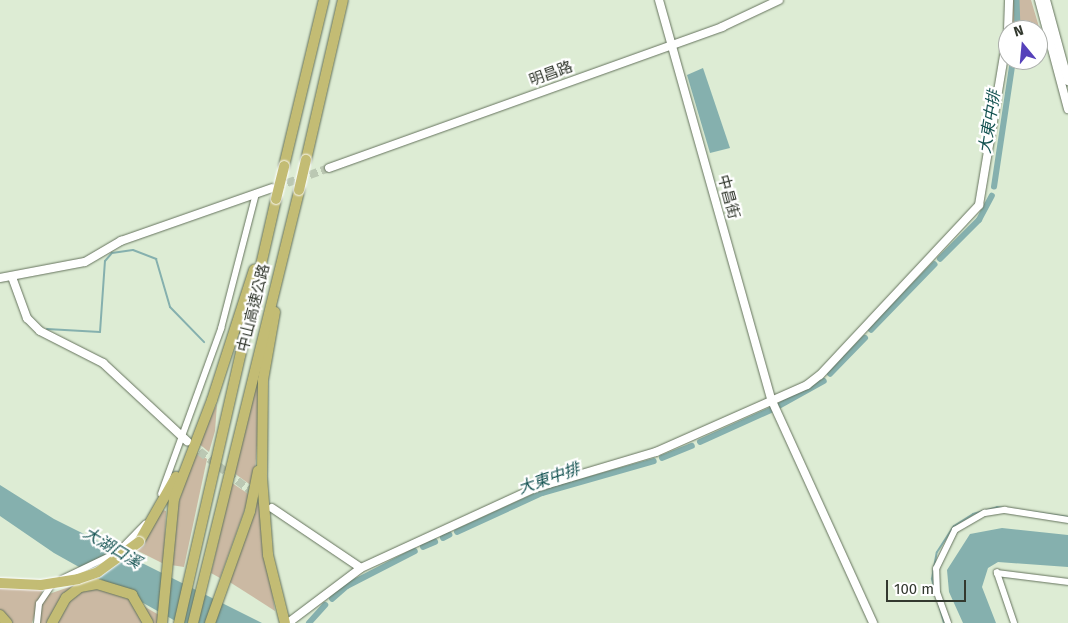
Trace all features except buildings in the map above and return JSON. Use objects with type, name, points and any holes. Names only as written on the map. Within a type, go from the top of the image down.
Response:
[{"type":"highway","name":"中山高速公路","points":[[179,623],[275,203],[324,0]]},
{"type":"highway","name":"中山高速公路","points":[[193,623],[298,194],[343,0]]},
{"type":"highway","points":[[210,623],[250,511],[262,418],[268,344],[298,194]]},
{"type":"highway","points":[[0,583],[41,585],[78,579],[98,572],[139,542],[187,457],[212,400],[275,203]]},
{"type":"highway","points":[[262,418],[264,513],[275,588],[288,622]]},
{"type":"highway","points":[[162,623],[174,499],[187,457]]},
{"type":"highway","points":[[52,623],[66,598],[80,587],[97,584],[132,595],[148,623]]},
{"type":"highway","points":[[0,615],[7,623]]},
{"type":"street","name":"中昌街","points":[[659,0],[772,401],[873,623]]},
{"type":"street","name":"明昌路","points":[[328,168],[671,46],[780,0]]},
{"type":"street","points":[[1008,20],[1009,0]]},
{"type":"street","points":[[1039,0],[1061,52],[1068,109]]},
{"type":"street","points":[[1046,0],[1068,81]]},
{"type":"street","points":[[288,622],[361,568],[534,488],[656,452],[772,401],[820,375],[979,205],[1002,70]]},
{"type":"street","points":[[0,278],[85,262],[121,241],[272,188]]},
{"type":"street","points":[[37,623],[39,604],[48,588],[118,552],[151,517],[185,440],[220,329],[256,194]]},
{"type":"street","points":[[12,277],[27,318],[40,331],[103,362],[185,440]]},
{"type":"street","points":[[272,508],[361,568]]},
{"type":"street","points":[[948,623],[937,593],[936,569],[955,530],[985,513],[1005,510],[1068,520]]},
{"type":"street","points":[[1014,623],[997,573],[1068,582]]},
{"type":"shaded area","points":[[1012,0],[1031,0],[1037,20],[1012,20]]},
{"type":"shaded area","points":[[265,339],[255,471],[252,486],[234,473]]},
{"type":"shaded area","points":[[217,404],[215,431],[209,452],[198,443]]},
{"type":"shaded area","points":[[195,451],[207,459],[184,567],[171,565],[175,514]]},
{"type":"shaded area","points":[[232,483],[250,495],[220,578],[211,573]]},
{"type":"shaded area","points":[[256,501],[259,503],[275,611],[228,581]]},
{"type":"shaded area","points":[[163,510],[166,511],[164,564],[136,550]]},
{"type":"shaded area","points":[[95,578],[159,615],[158,623],[39,623],[42,603],[49,594]]},
{"type":"shaded area","points":[[0,586],[43,589],[32,623],[0,623]]},
{"type":"water","points":[[703,68],[730,148],[710,153],[687,75]]},
{"type":"water","name":"大湖口溪","points":[[0,485],[54,519],[262,623],[179,623],[54,553],[0,516]]},
{"type":"water","points":[[1002,528],[1068,535],[1068,567],[998,562],[988,568],[982,587],[996,623],[963,623],[949,592],[947,570],[970,534]]},
{"type":"waterway","name":"大東中排","points":[[1017,0],[1018,20]]},
{"type":"waterway","name":"大東中排","points":[[994,187],[1012,70]]},
{"type":"waterway","name":"大東中排","points":[[940,259],[979,220],[992,196]]},
{"type":"waterway","points":[[47,329],[100,332],[105,261],[112,253],[133,250],[156,259],[170,307],[204,342]]},
{"type":"waterway","name":"大東中排","points":[[871,330],[934,265]]},
{"type":"waterway","name":"大東中排","points":[[830,374],[865,338]]},
{"type":"waterway","name":"大東中排","points":[[779,406],[824,381]]},
{"type":"waterway","name":"大東中排","points":[[700,442],[771,410]]},
{"type":"waterway","name":"大東中排","points":[[662,458],[692,446]]},
{"type":"waterway","name":"大東中排","points":[[457,532],[542,493],[654,461]]},
{"type":"waterway","points":[[944,623],[932,579],[937,552],[954,526],[973,514],[997,507],[1068,517]]},
{"type":"waterway","name":"大東中排","points":[[443,538],[449,535]]},
{"type":"waterway","name":"大東中排","points":[[423,547],[435,542]]},
{"type":"waterway","name":"大東中排","points":[[332,599],[347,586],[415,551]]},
{"type":"waterway","name":"大東中排","points":[[309,623],[325,605]]},
{"type":"tunnel","points":[[276,187],[329,168]]},
{"type":"tunnel","points":[[190,444],[256,495]]}]
